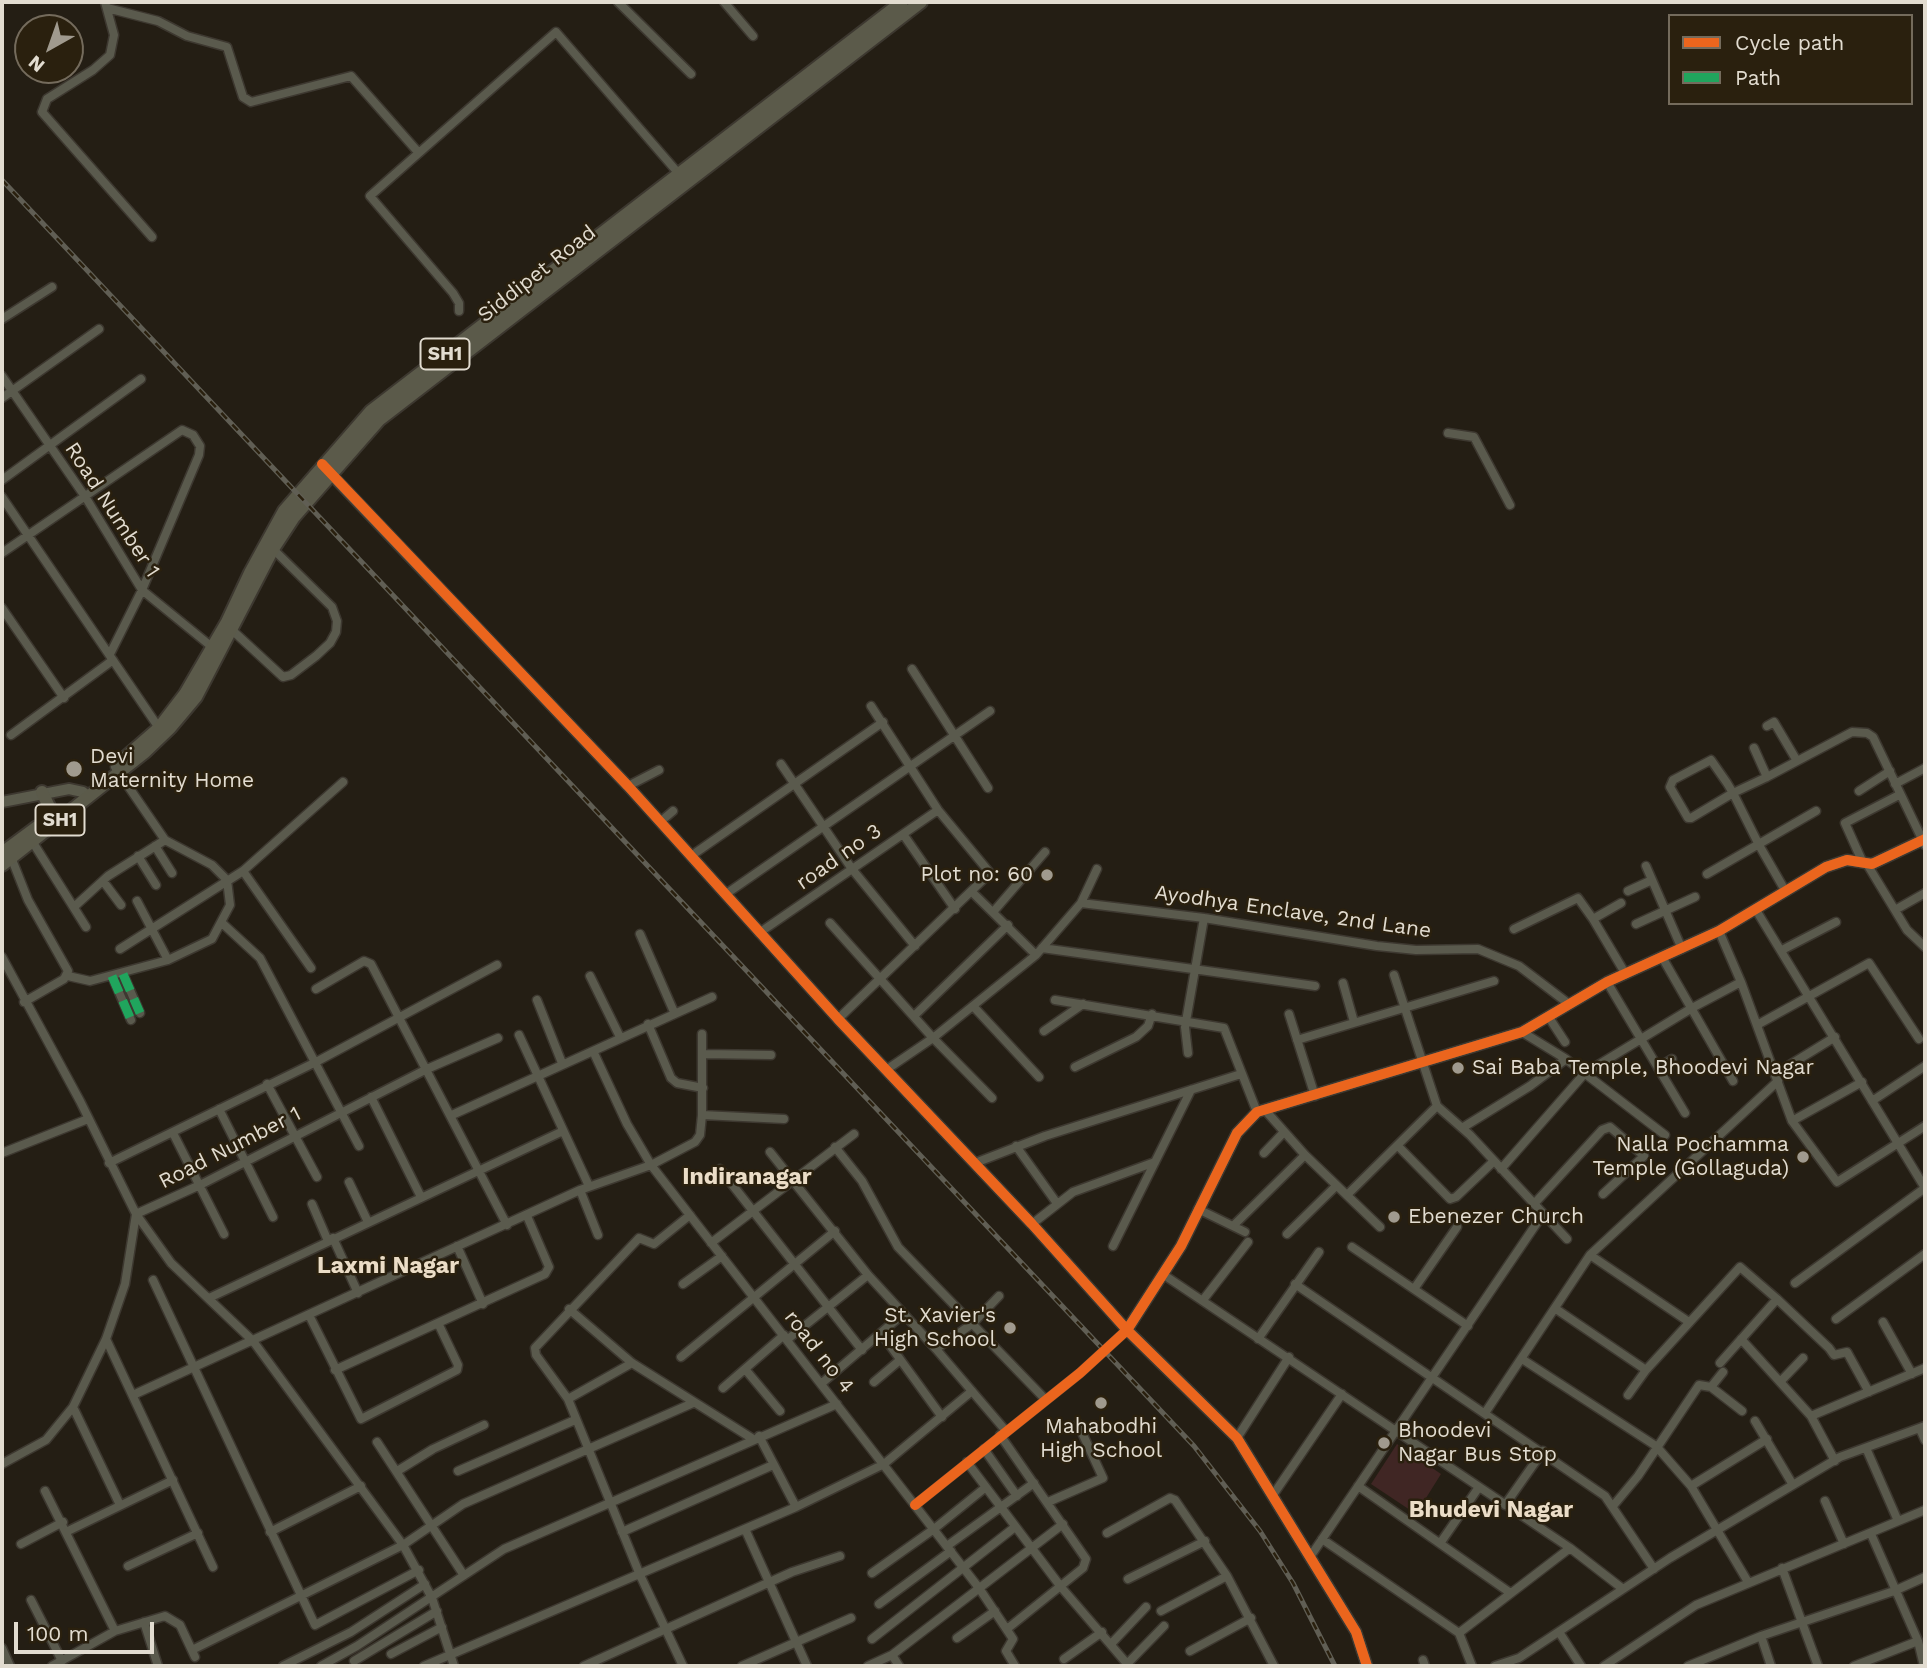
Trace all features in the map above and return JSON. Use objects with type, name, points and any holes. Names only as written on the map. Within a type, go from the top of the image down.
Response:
[{"type":"main road","name":"Siddipet Road","points":[[116,771],[159,728],[185,694],[284,511],[322,464],[371,411],[902,2]]},
{"type":"main road","name":"Siddipet Road","points":[[5,858],[32,841],[170,729],[196,697],[273,549],[294,517],[379,420],[920,2]]},
{"type":"main road","points":[[2,802],[42,792],[69,789],[86,795]]},
{"type":"main road","points":[[42,792],[53,815]]},
{"type":"main road","name":"Siddipet Road","points":[[5,858],[53,815],[86,795]]},
{"type":"street","points":[[618,2],[691,74]]},
{"type":"street","points":[[724,2],[753,36]]},
{"type":"street","points":[[106,5],[150,18],[187,36],[227,47],[243,97],[251,102],[351,76],[418,152]]},
{"type":"street","points":[[106,5],[114,35],[110,55],[93,70],[47,99],[42,111],[152,237]]},
{"type":"street","points":[[459,311],[459,303],[453,293],[370,196],[556,32],[679,174]]},
{"type":"street","points":[[2,319],[52,287]]},
{"type":"street","points":[[2,398],[99,329]]},
{"type":"street","name":"Road Number 1","points":[[2,376],[86,498],[142,590],[212,647]]},
{"type":"street","points":[[2,480],[141,379]]},
{"type":"street","points":[[2,554],[182,430],[197,440],[199,455],[111,657],[64,698],[11,736]]},
{"type":"street","points":[[1448,433],[1474,437],[1510,505]]},
{"type":"street","points":[[322,464],[628,786],[759,933],[1032,1223],[1127,1330],[1237,1438],[1356,1632],[1367,1666]]},
{"type":"street","points":[[2,497],[30,534],[159,728]]},
{"type":"street","points":[[232,630],[283,677],[291,675],[316,656],[330,643],[336,632],[337,621],[332,607],[273,549]]},
{"type":"street","points":[[2,608],[64,698]]},
{"type":"street","points":[[912,669],[988,788]]},
{"type":"street","points":[[838,1019],[990,873],[939,810],[870,706]]},
{"type":"street","points":[[726,894],[990,711]]},
{"type":"street","points":[[691,856],[883,722]]},
{"type":"street","points":[[1767,726],[1774,722],[1797,761]]},
{"type":"street","points":[[915,1505],[1045,1399],[1080,1374],[1127,1330],[1164,1275],[1237,1133],[1261,1111],[1522,1032],[1607,982],[1719,931],[1838,862],[1847,860],[1865,863],[1924,842],[1873,737],[1861,731],[1852,732],[1733,793],[1688,818],[1670,787],[1673,780],[1711,760],[1733,793],[1786,892]]},
{"type":"street","points":[[1754,748],[1767,777]]},
{"type":"street","points":[[781,764],[852,869],[915,946]]},
{"type":"street","points":[[1895,784],[1925,768]]},
{"type":"street","points":[[628,786],[659,769]]},
{"type":"street","points":[[24,1002],[68,976],[90,981],[168,960],[212,939],[230,905],[227,880],[212,865],[165,840],[116,771]]},
{"type":"street","points":[[1859,790],[1890,771]]},
{"type":"street","points":[[120,948],[243,871],[343,782]]},
{"type":"street","points":[[1899,795],[1845,823],[1865,863],[1907,930],[1925,947]]},
{"type":"street","name":"road no 3","points":[[759,933],[939,810]]},
{"type":"street","points":[[660,822],[673,811]]},
{"type":"street","points":[[1707,874],[1816,811]]},
{"type":"street","points":[[903,834],[954,909]]},
{"type":"street","points":[[74,907],[103,881],[165,840]]},
{"type":"street","points":[[32,841],[86,927]]},
{"type":"street","points":[[155,846],[172,873]]},
{"type":"street","points":[[994,911],[1045,852]]},
{"type":"street","points":[[138,856],[156,885]]},
{"type":"street","points":[[5,858],[68,976]]},
{"type":"street","points":[[1646,866],[1682,949]]},
{"type":"street","points":[[886,1070],[933,1038],[1039,951],[1081,904],[1097,869]]},
{"type":"street","points":[[243,871],[311,968]]},
{"type":"street","points":[[1628,891],[1652,880]]},
{"type":"street","points":[[103,881],[121,905]]},
{"type":"street","points":[[972,892],[1039,951],[1315,986]]},
{"type":"street","points":[[1895,910],[1925,893]]},
{"type":"street","points":[[1636,923],[1695,897]]},
{"type":"street","points":[[1514,929],[1578,898],[1625,973]]},
{"type":"street","points":[[138,901],[168,960]]},
{"type":"street","points":[[1593,919],[1620,903]]},
{"type":"street","name":"Ayodhya Enclave, 2nd Lane","points":[[1081,904],[1204,918],[1403,949],[1478,949],[1519,966],[1569,1004]]},
{"type":"street","points":[[1756,910],[1925,1188],[1795,1283]]},
{"type":"street","points":[[1188,1053],[1187,1020],[1204,918]]},
{"type":"street","points":[[1782,950],[1836,922]]},
{"type":"street","points":[[222,923],[255,951],[316,1062],[339,1113],[359,1146]]},
{"type":"street","points":[[830,923],[933,1038],[992,1098]]},
{"type":"street","points":[[915,1015],[1008,925]]},
{"type":"street","points":[[1719,931],[1741,982],[1792,1121],[1837,1182],[1925,1126]]},
{"type":"street","points":[[640,934],[674,1012]]},
{"type":"street","points":[[2,957],[136,1214],[171,1264],[253,1341],[403,1545],[432,1598],[454,1666]]},
{"type":"street","points":[[1662,957],[1733,1081]]},
{"type":"street","points":[[316,989],[368,961],[401,1018],[507,1225]]},
{"type":"street","points":[[1757,1025],[1869,963],[1919,1039]]},
{"type":"street","points":[[109,1163],[316,1062],[498,965]]},
{"type":"street","points":[[123,974],[140,1013]]},
{"type":"street","points":[[1394,975],[1437,1106],[1462,1128],[1567,1238]]},
{"type":"street","points":[[112,976],[131,1020]]},
{"type":"street","points":[[590,976],[620,1037]]},
{"type":"street","points":[[1297,1040],[1494,981]]},
{"type":"street","points":[[1607,982],[1685,1113]]},
{"type":"street","points":[[1501,1169],[1585,1073],[1692,1008],[1741,982]]},
{"type":"street","points":[[1343,983],[1354,1022]]},
{"type":"street","points":[[452,1115],[712,997]]},
{"type":"street","points":[[537,1000],[562,1063]]},
{"type":"street","points":[[1055,1000],[1153,1014],[1224,1028],[1241,1074],[1261,1111],[1380,1227]]},
{"type":"street","points":[[1044,1031],[1083,1004]]},
{"type":"street","points":[[973,1006],[1039,1077]]},
{"type":"street","points":[[1075,1068],[1136,1037],[1148,1026],[1153,1014]]},
{"type":"street","points":[[1289,1014],[1315,1096]]},
{"type":"street","points":[[1548,1016],[1564,1042]]},
{"type":"street","points":[[648,1024],[671,1078],[677,1083],[703,1088]]},
{"type":"street","points":[[1522,1032],[1566,1059],[1665,1135]]},
{"type":"street","points":[[133,1395],[580,1190],[651,1165],[695,1142],[700,1135],[702,1115],[702,1034]]},
{"type":"street","points":[[519,1035],[589,1186]]},
{"type":"street","points":[[1485,1413],[1590,1255],[1776,1078],[1835,1037]]},
{"type":"street","name":"Road Number 1","points":[[136,1214],[200,1185],[427,1069],[498,1038]]},
{"type":"street","name":"road no 4","points":[[593,1051],[627,1124],[651,1165],[979,1588],[1007,1629],[1013,1642],[1006,1651],[1015,1666]]},
{"type":"street","points":[[702,1054],[771,1055]]},
{"type":"street","points":[[1462,1128],[1530,1086],[1566,1059]]},
{"type":"street","points":[[1658,1068],[1672,1059]]},
{"type":"street","points":[[1872,1101],[1925,1066]]},
{"type":"street","points":[[975,1163],[1016,1146],[1241,1074]]},
{"type":"street","points":[[1792,1121],[1862,1083]]},
{"type":"street","points":[[267,1084],[317,1177]]},
{"type":"street","points":[[1112,1246],[1191,1090]]},
{"type":"street","points":[[371,1097],[421,1197]]},
{"type":"street","points":[[1347,1195],[1437,1106]]},
{"type":"street","points":[[219,1109],[273,1217]]},
{"type":"street","points":[[702,1115],[784,1119]]},
{"type":"street","points":[[2,1153],[88,1119]]},
{"type":"street","points":[[1534,1204],[1602,1129],[1610,1127],[1644,1156],[1603,1194]]},
{"type":"street","points":[[209,1298],[563,1130]]},
{"type":"street","points":[[1264,1153],[1284,1132]]},
{"type":"street","points":[[173,1133],[224,1234]]},
{"type":"street","points":[[711,1242],[854,1134]]},
{"type":"street","points":[[1016,1146],[1056,1202]]},
{"type":"street","points":[[1398,1146],[1450,1199],[1455,1198],[1494,1161]]},
{"type":"street","points":[[835,1147],[862,1181],[898,1247],[1045,1399]]},
{"type":"street","points":[[770,1152],[868,1275],[972,1391],[1086,1559],[1083,1568],[1007,1629]]},
{"type":"street","points":[[1233,1226],[1305,1155]]},
{"type":"street","points":[[1032,1223],[1056,1202],[1118,1174],[1155,1162]]},
{"type":"street","points":[[720,1169],[862,1350]]},
{"type":"street","points":[[349,1182],[368,1222]]},
{"type":"street","points":[[1287,1234],[1336,1185]]},
{"type":"street","points":[[580,1190],[598,1235]]},
{"type":"street","points":[[312,1204],[358,1293]]},
{"type":"street","points":[[1198,1209],[1245,1232]]},
{"type":"street","points":[[1310,1557],[1543,1213]]},
{"type":"street","points":[[2,1464],[46,1440],[73,1407],[106,1339],[125,1284],[136,1214]]},
{"type":"street","points":[[683,1666],[640,1575],[586,1449],[568,1399],[536,1355],[535,1348],[569,1308],[639,1238],[654,1244],[690,1215]]},
{"type":"street","points":[[335,1370],[483,1304],[549,1271],[527,1216]]},
{"type":"street","points":[[1414,1289],[1457,1227]]},
{"type":"street","points":[[681,1357],[835,1231]]},
{"type":"street","points":[[1203,1300],[1248,1242]]},
{"type":"street","points":[[457,1246],[483,1304]]},
{"type":"street","points":[[1352,1247],[1468,1326]]},
{"type":"street","points":[[1258,1339],[1319,1252]]},
{"type":"street","points":[[1836,1319],[1925,1254]]},
{"type":"street","points":[[1590,1255],[1689,1322]]},
{"type":"street","points":[[683,1284],[722,1256]]},
{"type":"street","points":[[1628,1395],[1646,1370],[1740,1268],[1777,1299],[1835,1356],[1847,1352],[1870,1392]]},
{"type":"street","points":[[723,1388],[868,1275]]},
{"type":"street","points":[[1164,1275],[1289,1357],[1395,1433],[1570,1548],[1623,1589]]},
{"type":"street","points":[[153,1280],[315,1625],[419,1570]]},
{"type":"street","points":[[1295,1284],[1543,1451],[1605,1496],[1654,1569]]},
{"type":"street","points":[[936,1349],[972,1324],[999,1296]]},
{"type":"street","points":[[1711,1387],[1741,1339],[1777,1299]]},
{"type":"street","points":[[569,1308],[632,1363],[693,1403],[756,1438],[796,1507]]},
{"type":"street","points":[[1556,1309],[1646,1370]]},
{"type":"street","points":[[822,1383],[904,1314]]},
{"type":"street","points":[[309,1315],[361,1419],[457,1370],[458,1365],[438,1323]]},
{"type":"street","points":[[1883,1322],[1912,1374]]},
{"type":"street","points":[[881,1333],[942,1417]]},
{"type":"street","points":[[106,1339],[212,1567]]},
{"type":"street","points":[[1741,1339],[1811,1416],[1835,1461]]},
{"type":"street","points":[[1237,1438],[1289,1357]]},
{"type":"street","points":[[1780,1381],[1802,1358]]},
{"type":"street","points":[[1522,1359],[1656,1446],[1691,1486],[1748,1581]]},
{"type":"street","points":[[874,1382],[900,1360]]},
{"type":"street","points":[[568,1399],[632,1363]]},
{"type":"street","points":[[1811,1416],[1925,1368]]},
{"type":"street","points":[[745,1369],[780,1411]]},
{"type":"street","points":[[1613,1506],[1638,1476],[1699,1385],[1711,1387],[1742,1411]]},
{"type":"street","points":[[424,1666],[746,1529],[884,1464],[972,1391]]},
{"type":"street","points":[[1273,1495],[1342,1394]]},
{"type":"street","points":[[52,1666],[115,1631],[165,1616],[180,1625],[193,1654],[403,1545],[463,1504],[693,1403]]},
{"type":"street","points":[[321,1666],[432,1598],[463,1574],[504,1549],[837,1404]]},
{"type":"street","points":[[73,1407],[120,1505]]},
{"type":"street","points":[[458,1471],[575,1420]]},
{"type":"street","points":[[1755,1421],[1793,1485]]},
{"type":"street","points":[[1048,1502],[1103,1478],[1078,1424]]},
{"type":"street","points":[[399,1470],[432,1449],[484,1425]]},
{"type":"street","points":[[1495,1666],[1519,1658],[1654,1569],[1835,1461],[1922,1427],[1925,1440]]},
{"type":"street","points":[[1691,1486],[1767,1439]]},
{"type":"street","points":[[377,1442],[399,1470],[463,1574]]},
{"type":"street","points":[[1866,1448],[1898,1521]]},
{"type":"street","points":[[984,1449],[1017,1496]]},
{"type":"street","points":[[1505,1504],[1543,1451]]},
{"type":"street","points":[[967,1462],[1061,1587],[1128,1665],[1164,1626]]},
{"type":"street","points":[[622,1532],[772,1465]]},
{"type":"street","points":[[68,1531],[173,1480]]},
{"type":"street","points":[[878,1604],[1034,1483]]},
{"type":"street","points":[[270,1532],[361,1486]]},
{"type":"street","points":[[1358,1486],[1509,1592]]},
{"type":"street","points":[[872,1573],[934,1529],[986,1487]]},
{"type":"street","points":[[1441,1542],[1479,1488]]},
{"type":"street","points":[[45,1491],[68,1531],[115,1631]]},
{"type":"street","points":[[1107,1533],[1173,1498],[1227,1576],[1274,1666]]},
{"type":"street","points":[[1825,1501],[1844,1544]]},
{"type":"street","points":[[1604,1666],[1696,1605],[1748,1581],[1871,1534],[1925,1510]]},
{"type":"street","points":[[21,1544],[63,1522]]},
{"type":"street","points":[[868,1666],[892,1655],[1063,1524]]},
{"type":"street","points":[[872,1639],[1015,1527]]},
{"type":"street","points":[[746,1529],[807,1666]]},
{"type":"street","points":[[128,1566],[198,1533]]},
{"type":"street","points":[[1871,1534],[1918,1642],[1924,1666]]},
{"type":"street","points":[[1322,1539],[1459,1633],[1472,1666]]},
{"type":"street","points":[[1128,1579],[1205,1541]]},
{"type":"street","points":[[1459,1633],[1509,1592],[1570,1548]]},
{"type":"street","points":[[583,1666],[769,1583],[839,1556]]},
{"type":"street","points":[[1782,1568],[1818,1666]]},
{"type":"street","points":[[1161,1611],[1227,1576]]},
{"type":"street","points":[[1688,1666],[1761,1636],[1894,1591],[1925,1577]]},
{"type":"street","points":[[283,1666],[351,1632],[425,1584]]},
{"type":"street","points":[[31,1600],[62,1661]]},
{"type":"street","points":[[1111,1644],[1146,1607]]},
{"type":"street","points":[[354,1661],[437,1611]]},
{"type":"street","points":[[957,1637],[995,1611]]},
{"type":"street","points":[[742,1666],[851,1618]]},
{"type":"street","points":[[1190,1651],[1251,1618]]},
{"type":"street","points":[[144,1622],[156,1665]]},
{"type":"street","points":[[391,1654],[442,1627]]},
{"type":"street","points":[[1064,1659],[1102,1632]]},
{"type":"street","points":[[1559,1632],[1581,1666]]},
{"type":"street","points":[[1761,1636],[1771,1666]]},
{"type":"street","points":[[1854,1666],[1918,1642]]},
{"type":"street","points":[[2,1648],[10,1666]]},
{"type":"street","points":[[892,1655],[899,1666]]},
{"type":"street","points":[[603,1656],[607,1666]]},
{"type":"shaded area","points":[[1397,1444],[1441,1474],[1416,1514],[1371,1484]]},
{"type":"railway","points":[[2,180],[1194,1446],[1260,1531],[1293,1583],[1335,1666]]},
{"type":"marked path","points":[[123,974],[140,1013]]},
{"type":"marked path","points":[[112,976],[131,1020]]},
{"type":"cycle path","points":[[322,464],[628,786],[838,1019],[1032,1224],[1127,1330],[1237,1438],[1356,1632],[1367,1666]]},
{"type":"cycle path","points":[[915,1505],[1080,1373],[1127,1330],[1181,1246],[1237,1133],[1257,1112],[1522,1032],[1607,982],[1719,931],[1826,867],[1847,860],[1872,864],[1925,839]]},
{"type":"place","name":"Devi Maternity Home","points":[[74,769]]},
{"type":"place","name":"Plot no: 60","points":[[1047,875]]},
{"type":"place","name":"Sai Baba Temple, Bhoodevi Nagar","points":[[1458,1068]]},
{"type":"place","name":"Nalla Pochamma Temple (Gollaguda)","points":[[1803,1157]]},
{"type":"place","name":"Ebenezer Church","points":[[1394,1217]]},
{"type":"place","name":"St. Xavier's High School","points":[[1010,1328]]},
{"type":"place","name":"Mahabodhi High School","points":[[1101,1403]]},
{"type":"place","name":"Bhoodevi Nagar Bus Stop","points":[[1384,1443]]},
{"type":"district","name":"Indiranagar","points":[[747,1177]]},
{"type":"district","name":"Laxmi Nagar","points":[[388,1266]]},
{"type":"district","name":"Bhudevi Nagar","points":[[1491,1510]]}]
